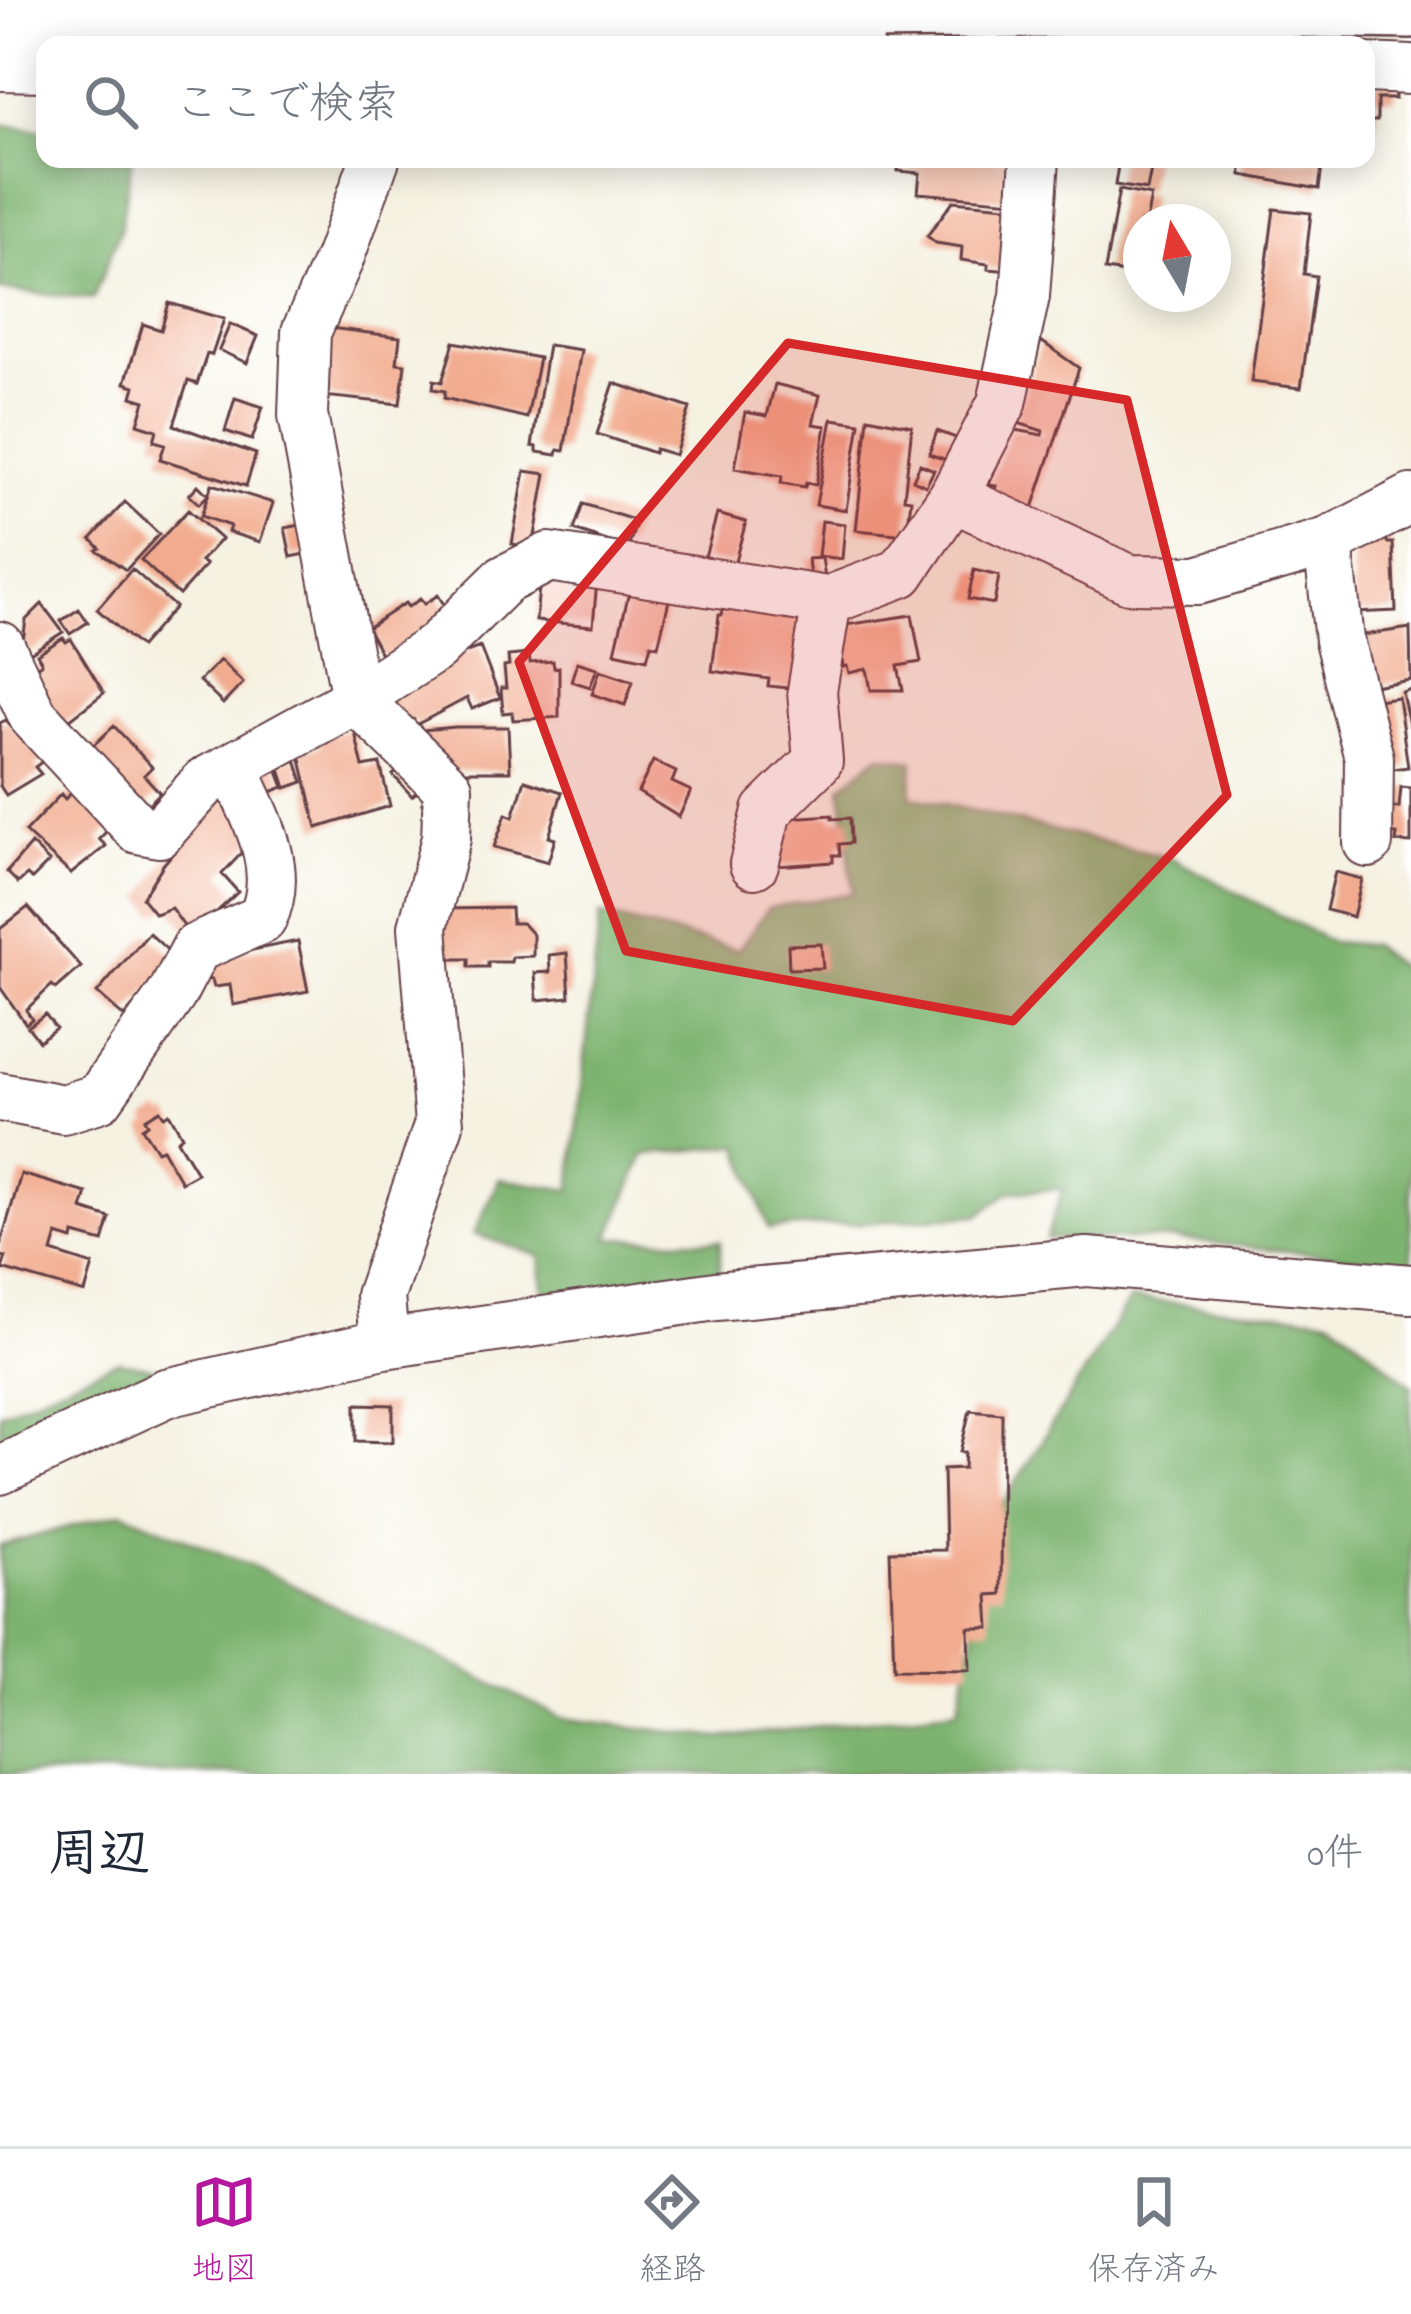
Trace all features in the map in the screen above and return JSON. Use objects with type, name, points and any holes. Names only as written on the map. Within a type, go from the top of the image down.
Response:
[{"type":"main road","points":[[0,12],[97,16],[1237,4],[1411,7]]},
{"type":"street","points":[[1158,36],[1221,25],[1237,4]]},
{"type":"street","points":[[548,36],[652,11],[761,36]]},
{"type":"street","points":[[0,65],[36,67]]},
{"type":"street","points":[[1375,68],[1411,70]]},
{"type":"street","points":[[372,168],[306,332],[304,374],[308,452],[356,699],[448,788],[446,838],[423,927],[440,1124],[380,1296],[384,1344]]},
{"type":"street","points":[[0,646],[10,700],[33,716],[138,829],[159,832],[205,782],[356,699],[434,648],[504,580],[548,556],[827,601],[902,573],[953,497],[1002,403],[1024,296],[1034,168]]},
{"type":"street","points":[[953,497],[1129,579],[1198,580],[1328,542],[1411,499]]},
{"type":"street","points":[[1328,542],[1339,640],[1370,758],[1369,843]]},
{"type":"street","points":[[754,864],[767,811],[818,761],[812,691],[827,601]]},
{"type":"street","points":[[0,1097],[63,1109],[100,1098],[172,994],[196,948],[262,920],[273,897],[267,844],[233,767]]},
{"type":"street","points":[[0,1470],[166,1393],[384,1344],[716,1296],[1087,1262],[1411,1289]]},
{"type":"highlighted area","points":[[788,343],[1127,400],[1227,795],[1013,1021],[626,951],[519,662]]},
{"type":"green space","points":[[0,124],[36,130],[36,168],[130,168],[120,230],[93,299],[0,290]]},
{"type":"green space","points":[[880,755],[913,761],[911,796],[1173,859],[1331,942],[1371,945],[1411,976],[1411,1264],[1171,1239],[1046,1239],[1063,1189],[1009,1192],[979,1215],[769,1229],[739,1145],[645,1155],[609,1238],[720,1241],[720,1276],[544,1299],[540,1256],[474,1234],[499,1179],[571,1190],[600,915],[738,950],[768,908],[853,893],[841,787]]},
{"type":"green space","points":[[1130,1299],[1332,1318],[1411,1385],[1411,1774],[0,1774],[0,1546],[123,1512],[268,1573],[562,1718],[720,1738],[958,1709],[1002,1505]]},
{"type":"green space","points":[[118,1361],[168,1371],[0,1445],[0,1413]]},
{"type":"building","points":[[1375,83],[1395,83],[1395,99],[1377,99],[1377,121]]},
{"type":"building","points":[[1017,168],[1014,201],[918,193],[920,173],[898,171]]},
{"type":"building","points":[[1118,168],[1151,168],[1147,190],[1115,185]]},
{"type":"building","points":[[1242,168],[1322,168],[1319,189],[1242,175]]},
{"type":"building","points":[[1119,190],[1151,196],[1149,204],[1123,204],[1123,273],[1105,270]]},
{"type":"building","points":[[953,201],[1017,207],[1013,271],[961,260],[962,247],[936,243],[927,236]]},
{"type":"building","points":[[1274,209],[1311,213],[1304,274],[1316,276],[1301,388],[1251,382]]},
{"type":"building","points":[[169,303],[224,319],[197,384],[188,381],[174,425],[256,454],[246,486],[160,459],[165,444],[154,441],[157,430],[138,424],[145,401],[132,397],[135,386],[125,383],[143,324],[161,330]]},
{"type":"building","points":[[230,324],[258,336],[247,363],[219,350]]},
{"type":"building","points":[[330,328],[400,337],[397,363],[405,364],[400,404],[323,396]]},
{"type":"building","points":[[1041,341],[1079,368],[1033,508],[994,495],[996,486],[989,485],[1011,429],[1042,435],[1043,431],[1015,422]]},
{"type":"building","points":[[454,342],[539,358],[527,418],[444,398],[445,391],[433,389],[434,380],[442,382]]},
{"type":"building","points":[[548,345],[581,350],[564,451],[558,450],[557,455],[537,452],[532,446]]},
{"type":"building","points":[[614,383],[690,408],[675,455],[597,434]]},
{"type":"building","points":[[775,384],[820,395],[813,424],[826,426],[816,485],[781,483],[782,476],[735,468],[745,412],[767,416]]},
{"type":"building","points":[[235,398],[263,407],[252,440],[225,431]]},
{"type":"building","points":[[868,417],[912,426],[904,498],[911,499],[907,535],[856,530]]},
{"type":"building","points":[[832,419],[860,423],[846,510],[816,505]]},
{"type":"building","points":[[937,431],[967,442],[958,464],[929,454]]},
{"type":"building","points":[[920,464],[934,470],[926,486],[913,480]]},
{"type":"building","points":[[525,471],[546,474],[533,547],[512,544]]},
{"type":"building","points":[[212,484],[273,503],[260,542],[228,532],[230,526],[201,516]]},
{"type":"building","points":[[198,485],[208,495],[199,504],[189,495]]},
{"type":"building","points":[[125,502],[159,534],[126,570],[97,550],[91,539]]},
{"type":"building","points":[[583,504],[637,521],[628,548],[574,530]]},
{"type":"building","points":[[188,510],[221,539],[201,561],[206,565],[179,595],[141,560]]},
{"type":"building","points":[[717,514],[746,522],[734,564],[704,560]]},
{"type":"building","points":[[822,521],[845,524],[842,559],[818,556]]},
{"type":"building","points":[[311,523],[316,552],[291,557],[285,528]]},
{"type":"building","points":[[1379,528],[1388,543],[1393,543],[1396,611],[1354,613],[1351,546]]},
{"type":"building","points":[[822,558],[826,584],[811,586],[808,559]]},
{"type":"building","points":[[132,569],[175,607],[140,647],[97,609]]},
{"type":"building","points":[[974,570],[999,576],[994,604],[968,599]]},
{"type":"building","points":[[540,574],[597,580],[593,626],[536,621]]},
{"type":"building","points":[[632,579],[672,588],[658,646],[651,644],[647,659],[615,652]]},
{"type":"building","points":[[438,595],[451,616],[385,661],[367,628],[405,603],[408,607],[420,599],[424,604]]},
{"type":"building","points":[[724,601],[806,616],[797,689],[768,686],[769,679],[712,671]]},
{"type":"building","points":[[42,604],[63,632],[30,653],[23,641],[26,620]]},
{"type":"building","points":[[79,609],[88,622],[70,634],[61,621]]},
{"type":"building","points":[[912,615],[921,662],[898,666],[903,690],[871,690],[867,669],[849,673],[843,667],[839,626]]},
{"type":"building","points":[[1410,628],[1411,680],[1366,687],[1357,636]]},
{"type":"building","points":[[63,638],[71,639],[104,693],[60,727],[28,672],[42,663],[37,654]]},
{"type":"building","points":[[480,647],[500,698],[472,709],[467,698],[416,725],[414,720],[401,726],[385,695]]},
{"type":"building","points":[[529,654],[530,663],[553,661],[554,668],[559,667],[559,717],[513,720],[512,712],[503,713],[501,688],[506,688],[508,656]]},
{"type":"building","points":[[220,660],[243,683],[223,704],[199,681]]},
{"type":"building","points":[[577,662],[597,668],[590,687],[571,681]]},
{"type":"building","points":[[600,670],[633,681],[625,705],[592,694]]},
{"type":"building","points":[[1411,689],[1411,725],[1409,725],[1402,692]]},
{"type":"building","points":[[1398,697],[1408,767],[1386,770],[1376,700]]},
{"type":"building","points":[[6,720],[44,760],[35,767],[41,774],[6,795],[0,786],[0,723]]},
{"type":"building","points":[[114,726],[152,767],[144,775],[160,793],[140,812],[85,753]]},
{"type":"building","points":[[508,727],[510,771],[451,771],[411,731]]},
{"type":"building","points":[[354,728],[363,767],[380,764],[390,806],[317,828],[299,751],[320,746],[318,736]]},
{"type":"building","points":[[295,757],[303,782],[286,788],[278,763]]},
{"type":"building","points":[[653,761],[676,772],[672,782],[691,791],[679,817],[638,792]]},
{"type":"building","points":[[407,763],[426,783],[412,796],[393,775]]},
{"type":"building","points":[[275,764],[284,787],[263,795],[254,772]]},
{"type":"building","points":[[525,780],[562,792],[549,837],[555,839],[548,862],[494,847],[506,814],[513,817]]},
{"type":"building","points":[[229,785],[254,840],[222,874],[238,892],[191,936],[171,908],[155,914],[142,898]]},
{"type":"building","points":[[1401,787],[1411,788],[1411,843],[1396,842],[1397,834],[1385,833],[1388,807],[1399,808]]},
{"type":"building","points":[[74,790],[111,827],[99,839],[106,846],[71,874],[25,832],[61,794],[65,799]]},
{"type":"building","points":[[832,815],[832,819],[850,818],[851,843],[839,844],[840,855],[833,855],[833,862],[777,866],[778,828],[789,828],[789,818]]},
{"type":"building","points":[[31,844],[49,862],[32,879],[27,875],[18,883],[7,872]]},
{"type":"building","points":[[1335,872],[1362,879],[1353,917],[1326,910]]},
{"type":"building","points":[[28,907],[81,967],[56,989],[52,985],[26,1010],[32,1019],[26,1024],[0,987],[0,929]]},
{"type":"building","points":[[511,908],[512,923],[522,923],[533,935],[533,956],[488,962],[488,967],[469,967],[469,959],[443,959],[443,909]]},
{"type":"building","points":[[149,933],[176,958],[124,1017],[97,993]]},
{"type":"building","points":[[298,941],[308,991],[233,1005],[230,985],[214,987],[212,980],[200,978],[207,959]]},
{"type":"building","points":[[821,944],[823,968],[789,969],[788,945]]},
{"type":"building","points":[[567,953],[570,997],[537,1000],[535,973],[550,972],[549,955]]},
{"type":"building","points":[[45,1014],[56,1028],[39,1041],[28,1027]]},
{"type":"building","points":[[160,1110],[164,1116],[169,1113],[182,1136],[177,1140],[197,1173],[181,1182],[162,1149],[157,1151],[142,1128],[148,1124],[145,1119]]},
{"type":"building","points":[[21,1174],[87,1193],[82,1209],[110,1218],[103,1242],[57,1235],[52,1252],[93,1265],[85,1293],[2,1269],[6,1257],[0,1256],[0,1246]]},
{"type":"building","points":[[356,1404],[393,1405],[393,1442],[356,1441]]},
{"type":"building","points":[[970,1410],[1002,1413],[1001,1594],[988,1595],[990,1628],[969,1628],[970,1670],[894,1669],[890,1551],[945,1550],[943,1469],[964,1468],[965,1452],[960,1452]]}]
